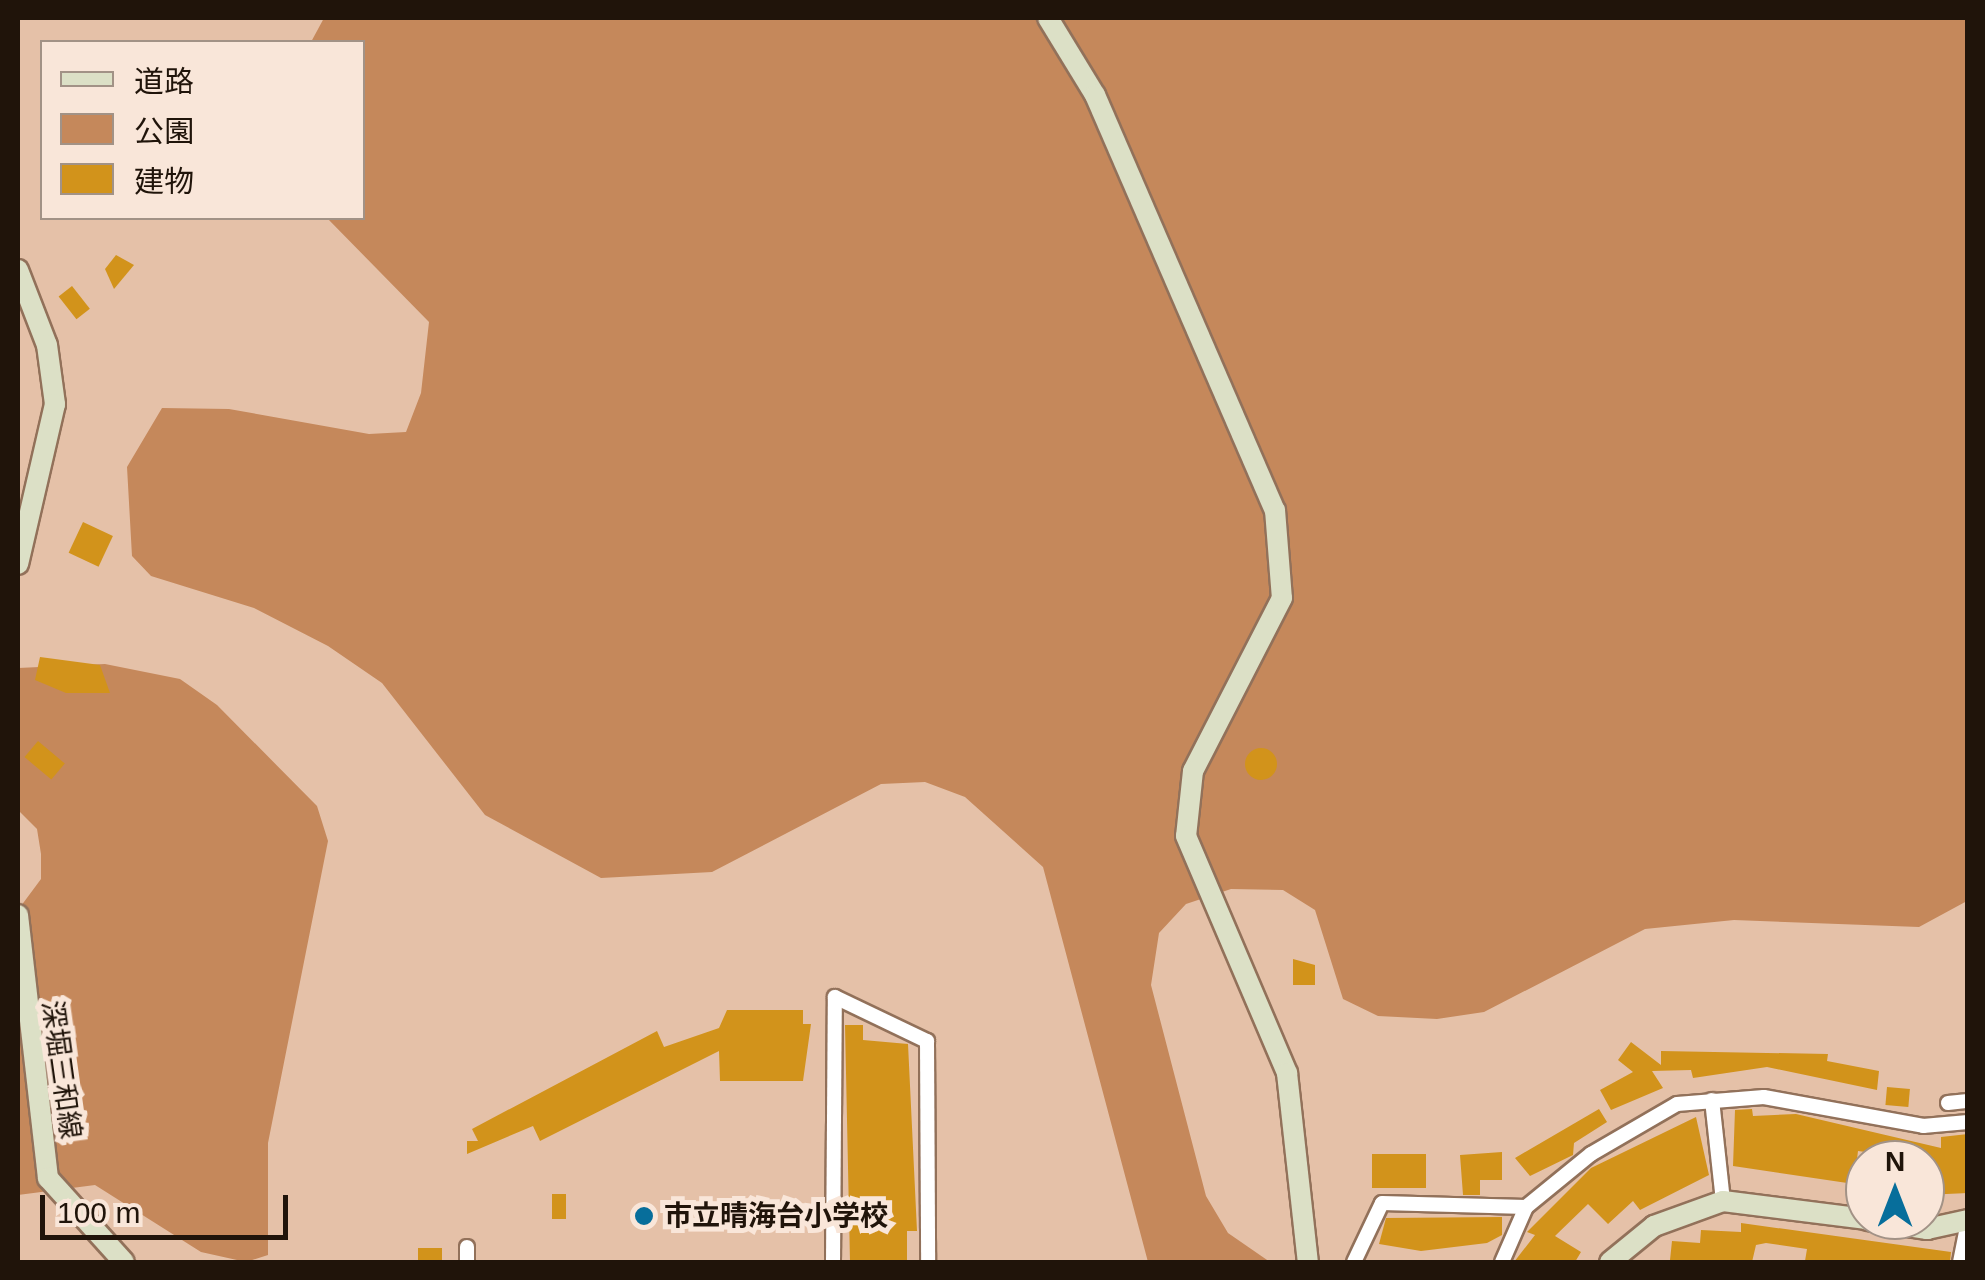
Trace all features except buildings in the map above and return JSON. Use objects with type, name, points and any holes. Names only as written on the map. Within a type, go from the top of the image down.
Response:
[{"type":"street","points":[[1048,18],[1095,95],[1275,510],[1282,598],[1192,771],[1186,836],[1292,1090],[1308,1262]]},
{"type":"street","points":[[18,270],[47,345],[55,404],[18,564]]},
{"type":"street","name":"深堀三和線","points":[[18,915],[48,1178],[124,1262]]},
{"type":"street","points":[[833,1262],[835,997],[927,1040],[928,1262]]},
{"type":"street","points":[[1502,1262],[1526,1207],[1678,1104],[1764,1097],[1923,1126],[1968,1122]]},
{"type":"street","points":[[1712,1100],[1723,1201]]},
{"type":"street","points":[[1948,1104],[1968,1101]]},
{"type":"street","points":[[1611,1262],[1654,1226],[1723,1201],[1845,1217]]},
{"type":"street","points":[[1354,1262],[1382,1203],[1526,1207]]},
{"type":"street","points":[[1960,1262],[1967,1221]]},
{"type":"green space","points":[[324,18],[1967,18],[1967,901],[1919,927],[1734,920],[1645,929],[1484,1012],[1437,1019],[1378,1016],[1343,999],[1315,910],[1283,890],[1231,889],[1186,904],[1159,933],[1151,985],[1206,1196],[1228,1233],[1270,1262],[1148,1262],[1043,867],[965,797],[925,782],[881,784],[712,872],[601,878],[485,815],[382,683],[328,646],[254,608],[151,576],[132,556],[127,467],[162,408],[229,409],[369,434],[406,432],[421,393],[429,322],[329,220],[365,220],[365,40],[312,40]]},
{"type":"green space","points":[[105,664],[180,679],[217,705],[317,806],[328,841],[268,1143],[268,1255],[246,1262],[201,1252],[95,1185],[18,1195],[18,910],[41,879],[41,854],[37,829],[18,810],[18,668]]},
{"type":"place","name":"市立晴海台小学校","points":[[644,1216]]}]
